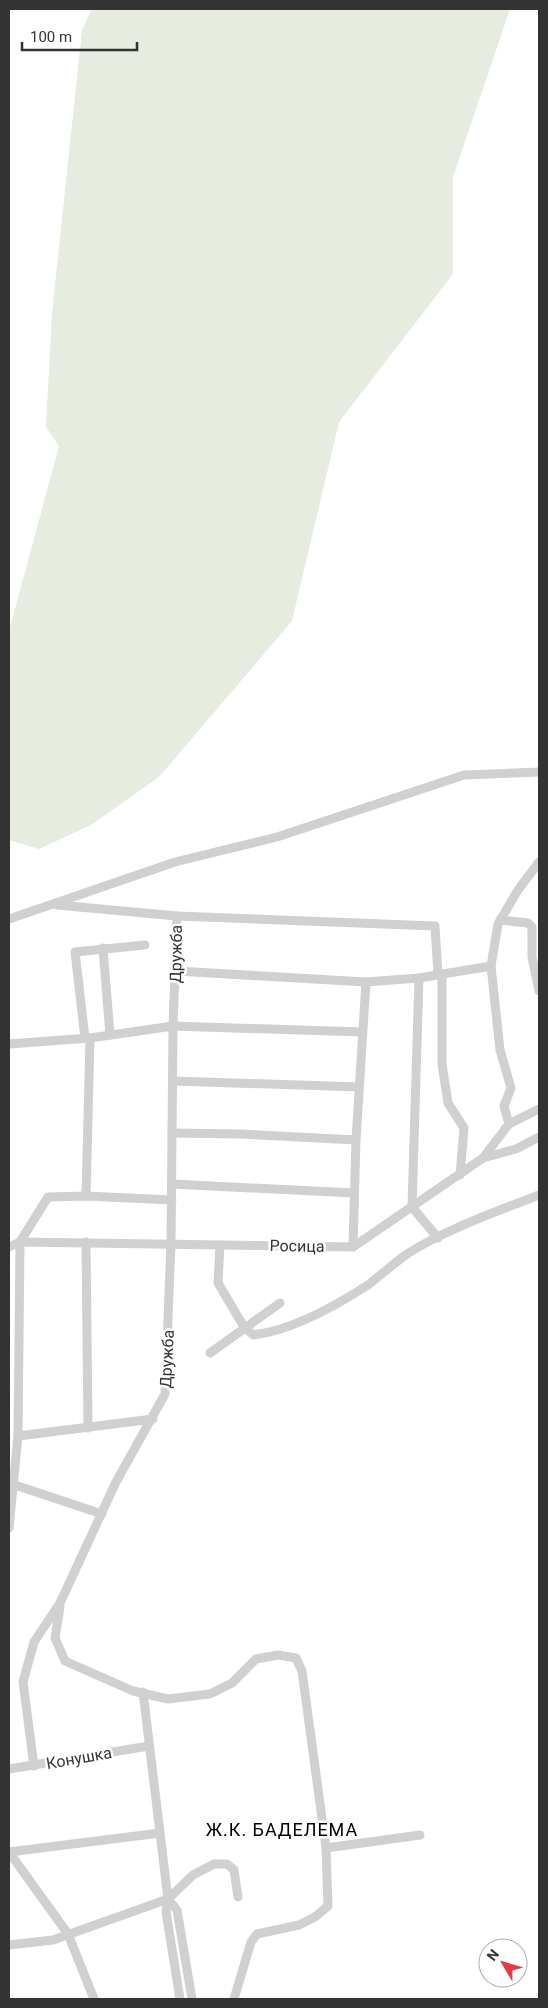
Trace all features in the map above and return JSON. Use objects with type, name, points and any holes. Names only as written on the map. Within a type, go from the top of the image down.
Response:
[{"type":"street","points":[[9,919],[175,862],[277,837],[464,775],[539,772]]},
{"type":"street","points":[[509,1124],[504,1106],[511,1088],[500,1050],[491,966],[500,920],[539,862]]},
{"type":"street","points":[[54,905],[177,916],[435,926],[440,974],[444,1074],[449,1108],[464,1128],[460,1175]]},
{"type":"street","name":"Дружба","points":[[34,1766],[24,1682],[34,1642],[60,1603],[116,1482],[153,1419],[165,1394],[171,1243],[173,1026],[177,916]]},
{"type":"street","points":[[500,920],[528,923],[532,927],[532,957],[539,991]]},
{"type":"street","points":[[86,1196],[87,1038],[75,952],[146,945]]},
{"type":"street","points":[[103,948],[110,1035]]},
{"type":"street","points":[[176,971],[366,982],[419,978],[491,966]]},
{"type":"street","points":[[419,978],[412,1208],[438,1238]]},
{"type":"street","points":[[353,1247],[356,1140],[366,982]]},
{"type":"street","points":[[9,1044],[87,1038],[173,1026],[362,1032]]},
{"type":"street","points":[[172,1082],[359,1087]]},
{"type":"street","points":[[353,1247],[483,1158],[509,1124],[539,1106]]},
{"type":"street","points":[[172,1133],[240,1134],[356,1140]]},
{"type":"street","points":[[483,1158],[516,1149],[539,1137]]},
{"type":"street","points":[[172,1184],[354,1192]]},
{"type":"street","points":[[220,1245],[218,1283],[244,1327],[253,1335],[264,1334],[310,1318],[367,1285],[408,1254],[438,1238],[539,1194]]},
{"type":"street","points":[[9,1528],[15,1485],[18,1436],[20,1242],[48,1197],[86,1196],[172,1200]]},
{"type":"street","name":"Росица","points":[[9,1247],[20,1242],[86,1242],[353,1247]]},
{"type":"street","points":[[86,1242],[88,1428]]},
{"type":"street","points":[[210,1353],[280,1303]]},
{"type":"street","points":[[18,1436],[153,1419]]},
{"type":"street","points":[[15,1485],[102,1514]]},
{"type":"street","points":[[60,1603],[55,1638],[65,1661],[133,1691],[168,1699],[210,1694],[232,1683],[256,1659],[278,1655],[296,1658],[302,1670],[326,1848],[328,1906],[315,1917],[299,1925],[257,1934],[251,1942],[234,1999]]},
{"type":"street","points":[[143,1692],[168,1899],[166,1912],[180,1999]]},
{"type":"street","name":"Конушка","points":[[9,1769],[150,1746]]},
{"type":"street","points":[[94,1999],[68,1934],[9,1852],[160,1833]]},
{"type":"street","points":[[326,1848],[420,1835]]},
{"type":"street","points":[[9,1946],[53,1940],[168,1899],[193,1875],[214,1864],[227,1864],[234,1870],[238,1897]]},
{"type":"street","points":[[168,1899],[177,1910],[192,1999]]},
{"type":"shaded area","points":[[92,9],[510,9],[453,177],[453,274],[339,422],[292,621],[159,777],[91,825],[39,849],[9,840],[9,631],[59,446],[46,427],[52,313],[82,30]]},
{"type":"district","name":"Ж.К. БАДЕЛЕМА","points":[[282,1829]]}]
